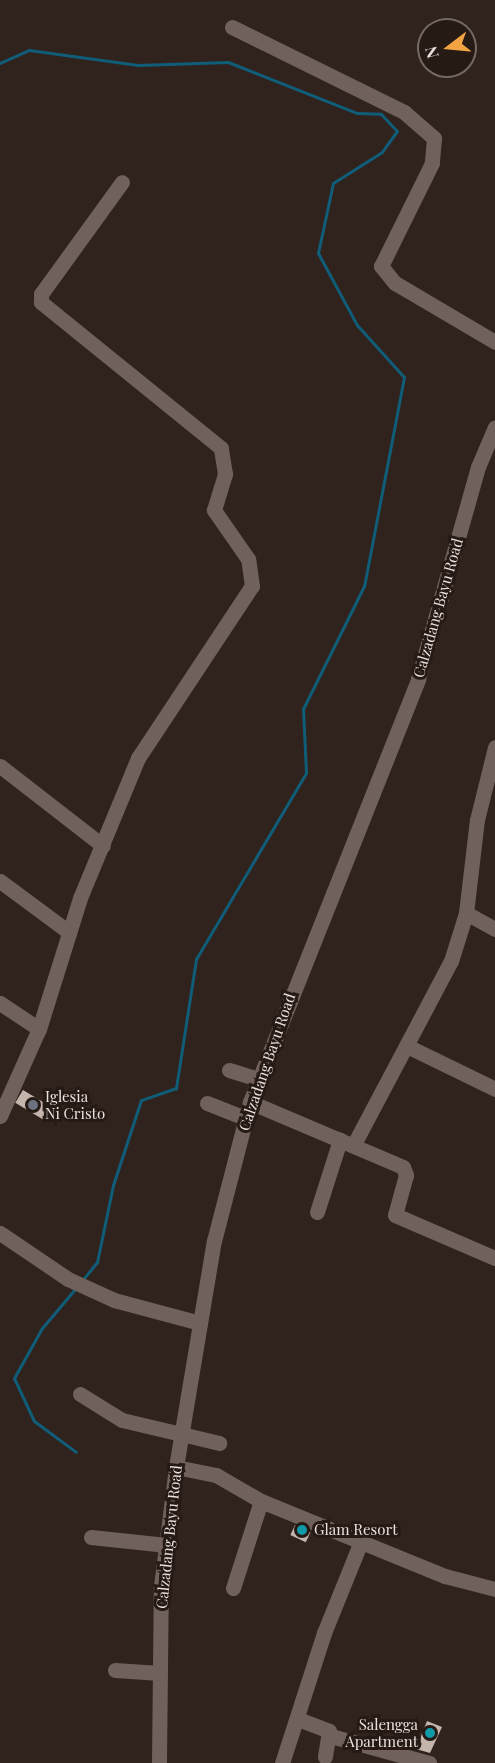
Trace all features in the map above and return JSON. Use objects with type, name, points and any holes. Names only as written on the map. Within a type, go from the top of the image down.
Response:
[{"type":"street","points":[[232,27],[404,112],[434,138],[432,163],[381,266],[395,283],[495,342]]},
{"type":"street","points":[[0,1116],[39,1029],[69,932],[138,758],[252,586],[248,559],[214,510],[225,474],[221,448],[41,302],[41,294],[122,182]]},
{"type":"street","name":"Calzadang Bayu Road","points":[[159,1763],[160,1673],[166,1545],[176,1467],[214,1241],[250,1102],[418,680],[478,467],[495,427]]},
{"type":"street","points":[[317,1212],[347,1142],[409,1047],[451,961],[466,913],[477,820],[494,752]]},
{"type":"street","points":[[0,766],[103,846]]},
{"type":"street","points":[[0,881],[69,932]]},
{"type":"street","points":[[466,913],[495,929]]},
{"type":"street","points":[[0,1003],[39,1029]]},
{"type":"street","points":[[409,1047],[495,1089]]},
{"type":"street","points":[[228,1070],[258,1079]]},
{"type":"street","points":[[250,1102],[347,1142],[405,1170],[395,1215],[495,1258]]},
{"type":"street","points":[[207,1103],[245,1118]]},
{"type":"street","points":[[0,1233],[86,1288],[114,1300],[200,1323]]},
{"type":"street","points":[[80,1394],[122,1420],[219,1443]]},
{"type":"street","points":[[176,1467],[216,1475],[261,1502],[362,1539],[445,1576],[495,1589]]},
{"type":"street","points":[[233,1588],[261,1502]]},
{"type":"street","points":[[91,1537],[166,1545]]},
{"type":"street","points":[[282,1763],[324,1633],[362,1539]]},
{"type":"street","points":[[116,1670],[160,1673]]},
{"type":"street","points":[[298,1719],[331,1736],[429,1763]]},
{"type":"street","points":[[325,1757],[331,1736]]},
{"type":"building","name":"Iglesia Ni Cristo","points":[[23,1090],[51,1107],[44,1120],[15,1103]]},
{"type":"building","points":[[295,1525],[310,1532],[306,1542],[290,1535]]},
{"type":"building","name":"Salengga Apartment","points":[[427,1721],[442,1727],[430,1753],[416,1749]]},
{"type":"waterway","points":[[0,63],[29,50],[138,65],[228,62],[357,113],[381,114],[397,131],[382,152],[333,183],[318,253],[357,325],[404,377],[364,586],[303,709],[306,773],[196,959],[176,1088],[141,1100],[113,1185],[97,1262],[83,1279]]},
{"type":"waterway","points":[[75,1289],[42,1328],[14,1378],[34,1421],[76,1452]]},
{"type":"place","name":"Iglesia Ni Cristo","points":[[33,1105]]},
{"type":"place","name":"Glam Resort","points":[[302,1530]]},
{"type":"place","name":"Salengga Apartment","points":[[430,1733]]}]
